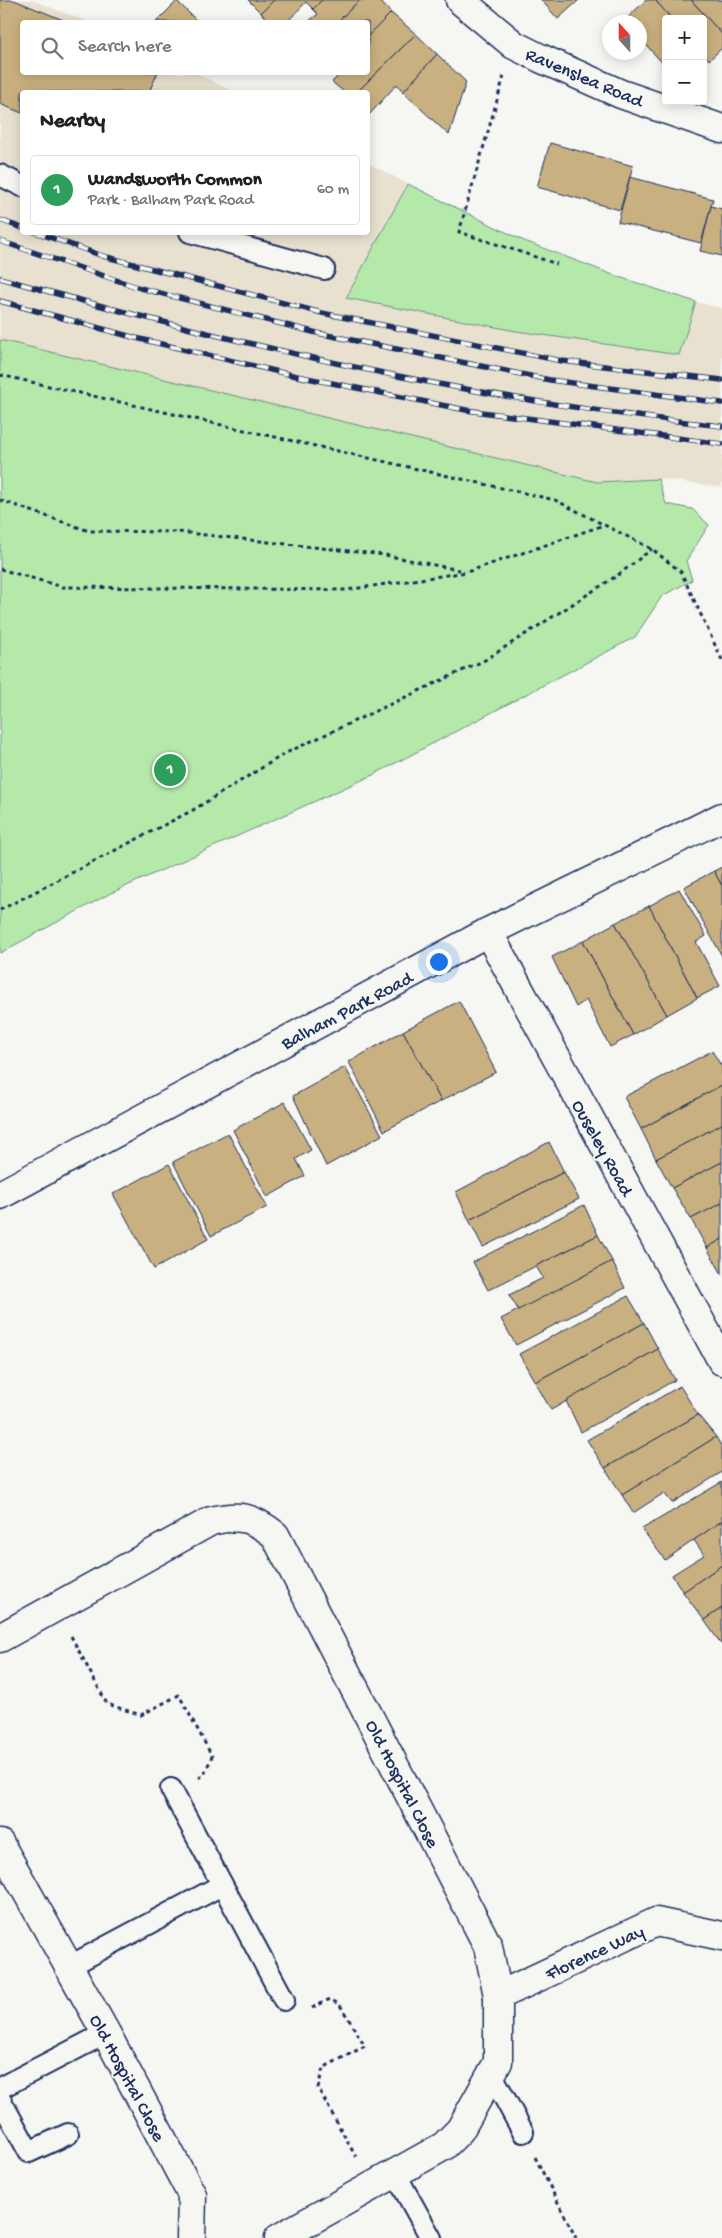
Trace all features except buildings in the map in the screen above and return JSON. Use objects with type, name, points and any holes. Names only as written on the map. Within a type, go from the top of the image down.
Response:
[{"type":"street","name":"Ravenslea Road","points":[[460,0],[514,45],[621,94],[719,121]]},
{"type":"street","name":"Balham Park Road","points":[[0,1195],[488,932],[722,817]]},
{"type":"street","name":"Ouseley Road","points":[[488,932],[722,1361]]},
{"type":"street","name":"Old Hospital Close","points":[[0,1638],[211,1521],[232,1516],[248,1518],[260,1523],[275,1535],[488,1946],[498,1996],[498,2062],[460,2130],[444,2146],[279,2238]]},
{"type":"street","name":"Old Hospital Close","points":[[0,1844],[106,2033],[192,2195],[191,2238]]},
{"type":"street","name":"Florence Way","points":[[498,1996],[656,1922],[722,1936]]},
{"type":"lane","points":[[0,176],[20,185]]},
{"type":"lane","points":[[201,235],[324,269]]},
{"type":"lane","points":[[171,1789],[284,2000]]},
{"type":"lane","points":[[68,1967],[222,1885]]},
{"type":"lane","points":[[0,2088],[106,2033]]},
{"type":"lane","points":[[491,2073],[523,2132]]},
{"type":"lane","points":[[0,2099],[30,2152],[68,2134]]},
{"type":"lane","points":[[384,2180],[431,2238]]},
{"type":"path","points":[[514,45],[459,232],[557,264]]},
{"type":"path","points":[[0,375],[555,500],[652,549],[681,572],[722,660]]},
{"type":"path","points":[[0,500],[89,531],[198,534],[385,555],[467,572]]},
{"type":"path","points":[[0,570],[63,587],[346,590],[467,572],[605,525]]},
{"type":"path","points":[[0,910],[193,810],[286,753],[485,660],[618,576],[652,549]]},
{"type":"path","points":[[56,1607],[107,1704],[141,1715],[179,1695],[212,1756],[204,1775],[171,1789]]},
{"type":"path","points":[[284,2000],[279,2010],[286,2022],[330,1999],[340,2005],[365,2046],[323,2068],[318,2088],[384,2180]]},
{"type":"path","points":[[523,2132],[576,2238]]},
{"type":"shaded area","points":[[0,0],[32,0],[83,20],[20,20],[20,75],[200,75],[230,90],[20,90],[20,235],[370,235],[370,164],[408,184],[346,298],[516,331],[679,355],[696,302],[722,308],[722,487],[658,479],[597,482],[0,340]]},
{"type":"green space","points":[[408,184],[522,240],[616,276],[696,302],[679,355],[516,331],[346,298]]},
{"type":"green space","points":[[0,340],[597,482],[658,479],[666,504],[692,509],[709,525],[686,561],[692,580],[662,596],[635,637],[371,776],[111,893],[0,953]]},
{"type":"railway","points":[[0,220],[20,227]]},
{"type":"railway","points":[[44,235],[103,256],[322,313],[562,361],[722,380]]},
{"type":"railway","points":[[0,241],[140,288],[317,333],[550,380],[722,403]]},
{"type":"railway","points":[[0,278],[178,326],[358,368],[539,402],[722,426]]},
{"type":"railway","points":[[0,301],[136,338],[292,375],[466,410],[722,444]]},
{"type":"place","name":"Wandsworth Common","points":[[170,770]]}]
